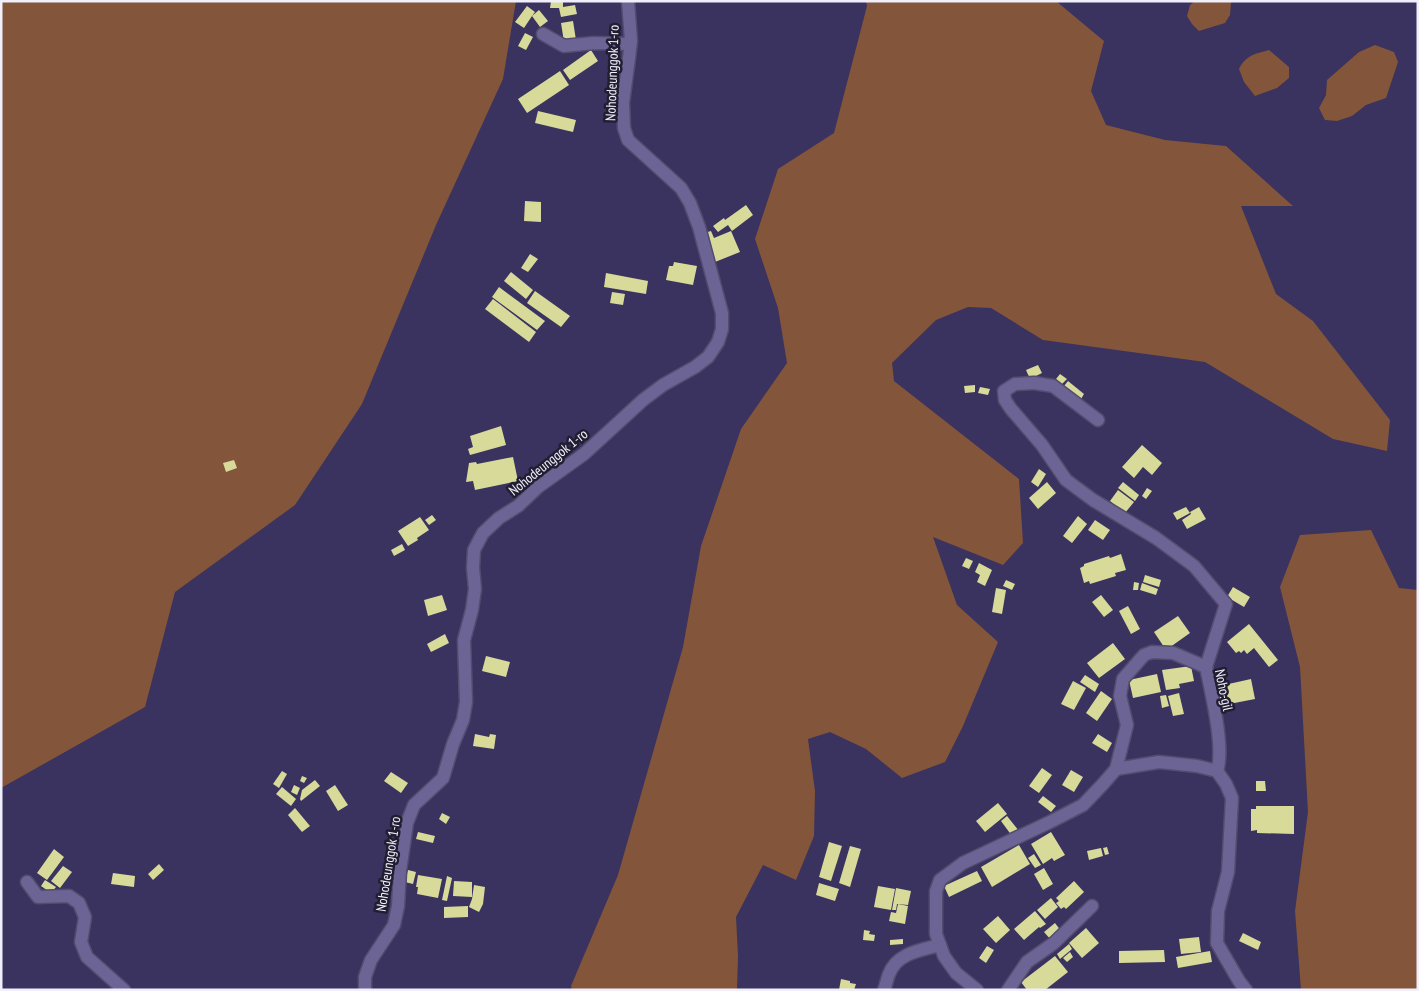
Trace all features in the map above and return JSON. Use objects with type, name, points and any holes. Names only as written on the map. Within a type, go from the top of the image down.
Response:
[{"type":"street","name":"Nohodeunggok 1-ro","points":[[365,990],[365,977],[371,960],[394,925],[398,906],[400,871],[407,823],[414,805],[443,778],[453,744],[463,720],[466,702],[464,640],[475,589],[474,550],[483,533],[499,518],[518,506],[538,488],[584,454],[643,400],[708,357],[718,342],[722,329],[722,313],[699,226],[690,203],[681,188],[628,140],[624,128],[623,103],[630,44],[628,1]]},
{"type":"street","points":[[543,34],[564,46],[594,43],[630,44]]},
{"type":"street","points":[[1098,420],[1053,386],[1034,383],[1015,384],[1004,391],[1005,400],[1011,409],[1042,445],[1066,480],[1093,500],[1156,538],[1194,566],[1226,604],[1206,667]]},
{"type":"street","name":"Noho-gil","points":[[977,990],[956,973],[944,956],[936,934],[936,891],[940,880],[963,863],[1083,805],[1116,769],[1127,725],[1120,696],[1123,679],[1144,655],[1152,652],[1173,653],[1206,667],[1218,734],[1220,763],[1217,771]]},
{"type":"street","points":[[1116,769],[1159,762],[1197,766],[1217,771],[1226,784],[1232,798],[1228,872],[1218,911],[1217,943],[1246,990]]},
{"type":"street","points":[[27,882],[38,897],[70,896],[79,903],[85,916],[80,942],[87,957],[124,990]]},
{"type":"street","points":[[1008,990],[1027,962],[1054,943],[1092,906]]},
{"type":"street","points":[[884,990],[889,972],[900,958],[940,945]]},
{"type":"shaded area","points":[[1,1],[516,1],[503,79],[436,225],[362,404],[295,505],[175,592],[145,707],[1,788]]},
{"type":"shaded area","points":[[866,1],[1056,1],[1104,41],[1091,91],[1106,125],[1165,140],[1226,146],[1293,206],[1241,206],[1276,294],[1313,321],[1390,420],[1387,451],[1333,439],[1205,362],[1043,340],[991,308],[968,307],[936,320],[892,363],[894,381],[1019,479],[1023,543],[1003,565],[933,537],[957,605],[998,642],[963,726],[945,762],[902,778],[866,749],[830,732],[808,739],[815,791],[814,836],[796,880],[763,865],[736,917],[737,990],[572,990],[571,986],[618,875],[683,647],[701,546],[741,429],[787,363],[778,308],[755,239],[778,169],[834,133],[867,6]]},
{"type":"shaded area","points":[[1195,1],[1233,1],[1231,3],[1230,15],[1225,23],[1199,31],[1187,16],[1190,5]]},
{"type":"shaded area","points":[[1375,45],[1394,52],[1398,62],[1386,98],[1366,105],[1352,116],[1337,121],[1325,120],[1319,108],[1326,95],[1327,80],[1359,52]]},
{"type":"shaded area","points":[[1269,50],[1289,67],[1289,78],[1277,88],[1255,96],[1244,82],[1239,69],[1248,58]]},
{"type":"shaded area","points":[[1371,530],[1399,588],[1418,590],[1418,990],[1301,990],[1295,911],[1308,812],[1300,667],[1280,587],[1300,535]]},
{"type":"building","points":[[551,1],[563,1],[563,7],[575,5],[577,14],[561,17],[559,8],[550,8]]},
{"type":"building","points":[[527,6],[535,12],[524,28],[515,22]]},
{"type":"building","points":[[539,10],[548,21],[540,27],[532,16]]},
{"type":"building","points":[[573,21],[576,40],[564,42],[561,23]]},
{"type":"building","points":[[525,33],[533,37],[526,50],[518,46]]},
{"type":"building","points":[[591,50],[598,61],[570,80],[563,70]]},
{"type":"building","points":[[560,71],[569,85],[527,113],[518,99]]},
{"type":"building","points":[[538,111],[576,120],[573,132],[535,123]]},
{"type":"building","points":[[525,201],[541,202],[541,222],[524,221]]},
{"type":"building","points":[[746,205],[753,215],[732,231],[728,225],[718,232],[713,226],[724,218],[725,220]]},
{"type":"building","points":[[711,231],[714,238],[731,231],[740,252],[715,262],[704,233]]},
{"type":"building","points":[[530,254],[538,259],[528,272],[521,268]]},
{"type":"building","points":[[674,262],[697,266],[693,285],[666,280],[669,266],[673,266]]},
{"type":"building","points":[[511,272],[533,290],[526,299],[504,281]]},
{"type":"building","points":[[606,273],[648,281],[646,294],[604,287]]},
{"type":"building","points":[[499,287],[545,321],[537,330],[492,297]]},
{"type":"building","points":[[535,291],[570,316],[561,327],[527,303]]},
{"type":"building","points":[[612,292],[625,294],[623,305],[610,303]]},
{"type":"building","points":[[493,299],[536,332],[529,342],[485,309]]},
{"type":"building","points":[[1038,365],[1042,373],[1030,379],[1026,370]]},
{"type":"building","points":[[1060,374],[1067,379],[1062,384],[1056,379]]},
{"type":"building","points":[[1068,381],[1084,394],[1081,399],[1064,386]]},
{"type":"building","points":[[975,385],[975,392],[965,393],[964,386]]},
{"type":"building","points":[[980,387],[990,389],[988,395],[978,393]]},
{"type":"building","points":[[501,426],[506,445],[470,455],[468,449],[473,447],[470,436]]},
{"type":"building","points":[[1142,445],[1162,463],[1152,475],[1143,467],[1134,478],[1122,467]]},
{"type":"building","points":[[513,457],[518,481],[475,490],[473,481],[466,482],[469,463],[476,462],[477,464]]},
{"type":"building","points":[[234,460],[237,468],[226,472],[223,463]]},
{"type":"building","points":[[1039,469],[1046,474],[1038,487],[1031,482]]},
{"type":"building","points":[[1047,482],[1056,493],[1038,509],[1029,498]]},
{"type":"building","points":[[1123,482],[1139,495],[1135,501],[1118,488]]},
{"type":"building","points":[[1147,488],[1152,491],[1146,499],[1142,496]]},
{"type":"building","points":[[1118,490],[1134,502],[1125,513],[1110,501]]},
{"type":"building","points":[[1186,507],[1190,513],[1177,520],[1173,513]]},
{"type":"building","points":[[1199,507],[1206,519],[1187,529],[1182,520]]},
{"type":"building","points":[[432,515],[436,520],[429,525],[425,520]]},
{"type":"building","points":[[1078,516],[1087,524],[1072,543],[1063,536]]},
{"type":"building","points":[[420,517],[429,530],[408,546],[398,531]]},
{"type":"building","points":[[1095,520],[1110,530],[1103,540],[1088,530]]},
{"type":"building","points":[[402,544],[405,550],[394,556],[391,550]]},
{"type":"building","points":[[1121,554],[1126,570],[1115,573],[1116,576],[1090,584],[1089,581],[1084,583],[1080,568],[1084,564]]},
{"type":"building","points":[[966,558],[973,561],[969,569],[962,566]]},
{"type":"building","points":[[979,563],[992,570],[985,586],[977,582],[980,575],[975,572]]},
{"type":"building","points":[[1145,575],[1161,580],[1159,587],[1143,582]]},
{"type":"building","points":[[1006,580],[1015,584],[1012,590],[1003,586]]},
{"type":"building","points":[[1134,582],[1139,583],[1138,590],[1133,590]]},
{"type":"building","points":[[1142,583],[1158,589],[1156,595],[1140,590]]},
{"type":"building","points":[[1233,587],[1250,597],[1244,607],[1227,597]]},
{"type":"building","points":[[996,588],[1006,590],[1002,614],[992,612]]},
{"type":"building","points":[[442,595],[447,610],[428,616],[424,600]]},
{"type":"building","points":[[1101,595],[1113,610],[1104,617],[1092,602]]},
{"type":"building","points":[[1128,606],[1140,629],[1131,634],[1119,611]]},
{"type":"building","points":[[1178,616],[1190,633],[1166,650],[1154,632]]},
{"type":"building","points":[[1249,624],[1278,660],[1269,667],[1254,648],[1247,654],[1244,650],[1241,653],[1239,651],[1236,653],[1227,642]]},
{"type":"building","points":[[445,634],[449,643],[431,652],[427,644]]},
{"type":"building","points":[[1113,643],[1125,659],[1099,678],[1087,663]]},
{"type":"building","points":[[486,656],[510,662],[506,677],[482,671]]},
{"type":"building","points":[[1191,666],[1194,681],[1179,684],[1180,688],[1166,690],[1162,670]]},
{"type":"building","points":[[1157,674],[1161,692],[1133,698],[1129,680]]},
{"type":"building","points":[[1085,675],[1099,684],[1095,692],[1080,682]]},
{"type":"building","points":[[1251,679],[1255,699],[1219,706],[1215,687]]},
{"type":"building","points":[[1073,681],[1086,688],[1074,710],[1061,704]]},
{"type":"building","points":[[1101,691],[1112,699],[1097,721],[1086,713]]},
{"type":"building","points":[[1179,693],[1184,714],[1173,716],[1168,696]]},
{"type":"building","points":[[1166,695],[1169,706],[1162,708],[1160,696]]},
{"type":"building","points":[[475,734],[489,737],[490,734],[496,735],[494,749],[473,746]]},
{"type":"building","points":[[1098,734],[1112,743],[1107,752],[1092,743]]},
{"type":"building","points":[[1042,768],[1052,775],[1039,793],[1029,786]]},
{"type":"building","points":[[1071,770],[1083,777],[1074,792],[1062,785]]},
{"type":"building","points":[[282,771],[287,774],[279,788],[273,784]]},
{"type":"building","points":[[391,772],[408,783],[401,793],[384,781]]},
{"type":"building","points":[[302,776],[307,778],[304,783],[300,781]]},
{"type":"building","points":[[315,780],[320,786],[301,801],[302,790]]},
{"type":"building","points":[[1256,781],[1265,781],[1266,791],[1256,791]]},
{"type":"building","points":[[294,785],[300,788],[297,795],[291,792]]},
{"type":"building","points":[[335,785],[348,805],[338,811],[326,791]]},
{"type":"building","points":[[282,787],[296,799],[291,806],[276,794]]},
{"type":"building","points":[[1043,796],[1056,806],[1051,812],[1038,802]]},
{"type":"building","points":[[998,803],[1007,814],[985,832],[976,821]]},
{"type":"building","points":[[1256,806],[1294,806],[1294,834],[1257,833],[1257,830],[1251,831],[1251,809],[1256,809]]},
{"type":"building","points":[[295,808],[310,826],[302,832],[288,815]]},
{"type":"building","points":[[442,813],[450,817],[446,824],[439,819]]},
{"type":"building","points":[[1007,816],[1019,831],[1012,836],[1001,821]]},
{"type":"building","points":[[418,832],[435,836],[433,843],[416,839]]},
{"type":"building","points":[[1051,832],[1065,855],[1054,861],[1052,858],[1043,864],[1031,844]]},
{"type":"building","points":[[829,842],[842,846],[831,881],[819,877]]},
{"type":"building","points":[[1019,845],[1030,864],[992,887],[981,867]]},
{"type":"building","points":[[850,846],[861,849],[850,887],[839,883]]},
{"type":"building","points":[[1107,847],[1109,854],[1105,855],[1103,848]]},
{"type":"building","points":[[1101,848],[1103,856],[1089,860],[1087,851]]},
{"type":"building","points":[[54,849],[64,857],[47,880],[37,873]]},
{"type":"building","points":[[1034,854],[1041,865],[1035,868],[1028,858]]},
{"type":"building","points":[[159,864],[164,870],[153,880],[148,874]]},
{"type":"building","points":[[63,866],[72,872],[60,888],[51,881]]},
{"type":"building","points":[[1044,868],[1053,884],[1043,890],[1034,874]]},
{"type":"building","points":[[408,870],[416,872],[413,884],[405,882]]},
{"type":"building","points":[[977,871],[982,881],[949,897],[944,886]]},
{"type":"building","points":[[113,873],[135,876],[134,887],[111,884]]},
{"type":"building","points":[[418,875],[442,879],[438,898],[417,894]]},
{"type":"building","points":[[447,876],[452,878],[447,901],[442,900]]},
{"type":"building","points":[[45,880],[56,887],[51,893],[41,886]]},
{"type":"building","points":[[454,881],[472,882],[472,897],[453,896]]},
{"type":"building","points":[[1074,881],[1084,892],[1066,909],[1064,907],[1061,909],[1056,903],[1059,901],[1056,898]]},
{"type":"building","points":[[819,883],[839,889],[835,901],[816,895]]},
{"type":"building","points":[[474,885],[485,887],[483,904],[479,912],[469,907]]},
{"type":"building","points":[[878,886],[895,889],[891,910],[874,907]]},
{"type":"building","points":[[896,888],[911,891],[908,905],[897,904],[896,910],[892,910]]},
{"type":"building","points":[[1051,898],[1058,907],[1045,919],[1037,910]]},
{"type":"building","points":[[898,904],[908,906],[905,924],[889,921],[891,912],[896,913]]},
{"type":"building","points":[[468,906],[468,917],[444,918],[444,907]]},
{"type":"building","points":[[1035,911],[1046,924],[1039,927],[1024,940],[1014,929]]},
{"type":"building","points":[[998,916],[1010,930],[996,943],[983,929]]},
{"type":"building","points":[[1055,923],[1061,931],[1051,940],[1044,932]]},
{"type":"building","points":[[1086,928],[1099,943],[1082,958],[1069,943]]},
{"type":"building","points":[[864,930],[870,931],[869,934],[875,935],[874,941],[863,940]]},
{"type":"building","points":[[1243,933],[1261,942],[1258,950],[1239,941]]},
{"type":"building","points":[[1199,937],[1201,952],[1181,954],[1179,939]]},
{"type":"building","points":[[903,939],[903,944],[890,945],[890,940]]},
{"type":"building","points":[[1069,944],[1072,949],[1060,959],[1057,954]]},
{"type":"building","points":[[987,946],[994,950],[986,963],[979,958]]},
{"type":"building","points":[[1164,950],[1165,962],[1119,963],[1119,951]]},
{"type":"building","points":[[1210,951],[1212,962],[1178,968],[1176,957]]},
{"type":"building","points":[[1070,952],[1073,957],[1067,962],[1063,958]]},
{"type":"building","points":[[1055,956],[1068,972],[1045,990],[1027,990],[1021,982]]},
{"type":"building","points":[[841,979],[856,984],[854,990],[839,990]]}]
